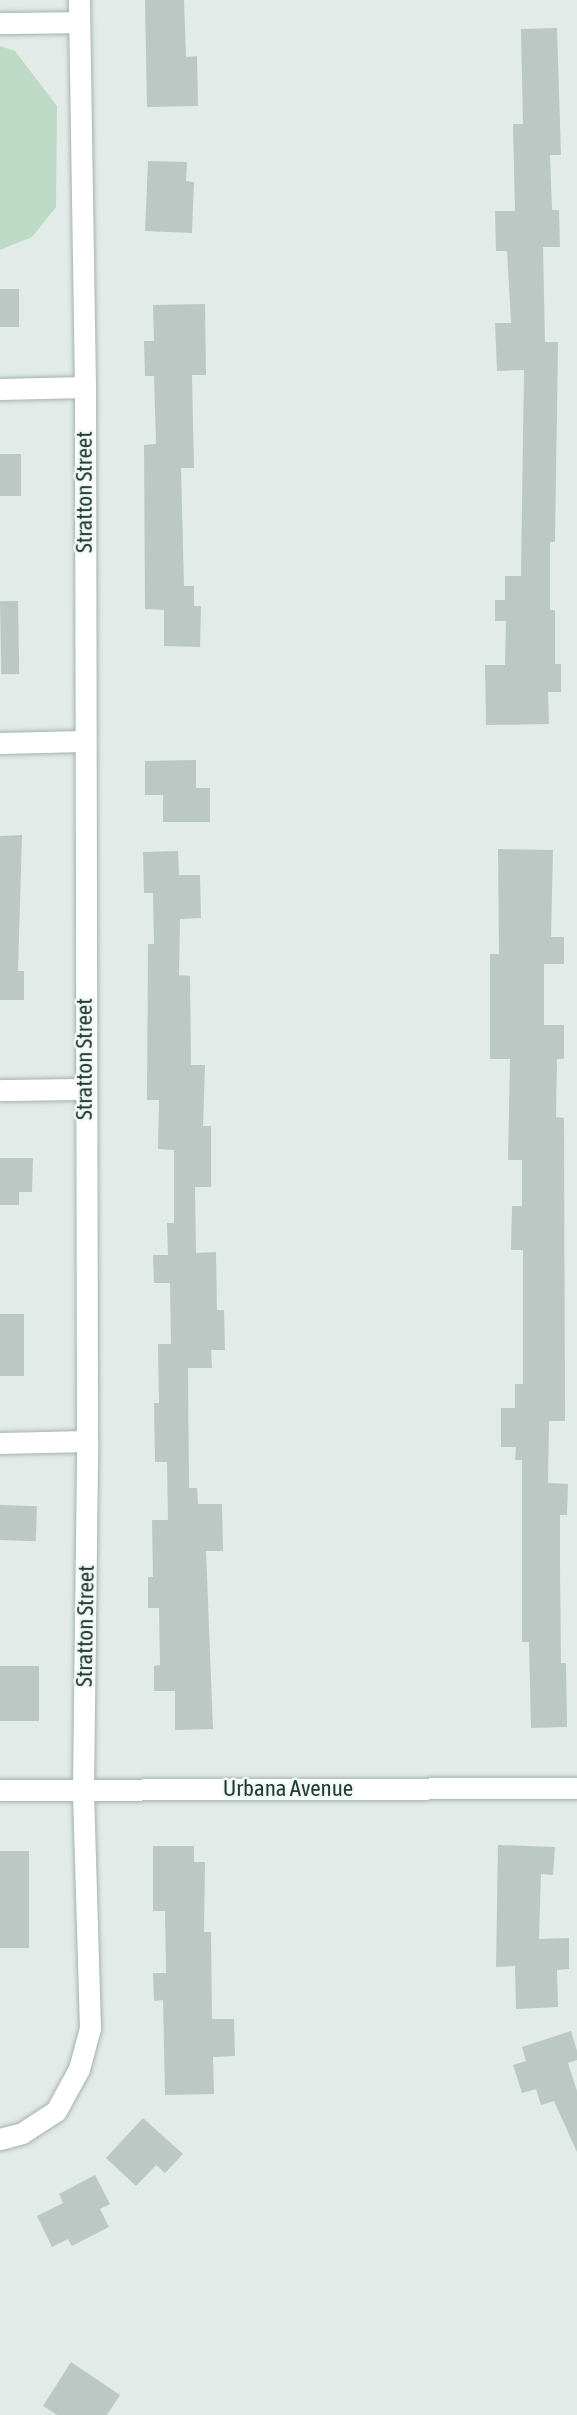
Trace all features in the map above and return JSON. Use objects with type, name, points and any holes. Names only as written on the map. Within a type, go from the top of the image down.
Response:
[{"type":"street","name":"Stratton Street","points":[[0,2139],[22,2133],[56,2111],[79,2069],[90,2028],[83,1788],[87,1441],[83,741],[85,387],[79,0]]},
{"type":"street","points":[[0,23],[79,22]]},
{"type":"street","points":[[0,389],[85,387]]},
{"type":"street","points":[[0,743],[83,741]]},
{"type":"street","points":[[0,1090],[85,1088]]},
{"type":"street","points":[[0,1443],[87,1441]]},
{"type":"street","name":"Urbana Avenue","points":[[0,1790],[577,1788]]},
{"type":"green space","points":[[0,46],[15,51],[57,106],[56,207],[32,237],[0,250]]},
{"type":"building","points":[[145,0],[184,0],[186,57],[197,56],[198,106],[147,107]]},
{"type":"building","points":[[557,28],[561,155],[550,155],[552,210],[559,210],[560,247],[543,247],[545,342],[558,342],[555,542],[550,542],[550,610],[555,610],[555,664],[561,664],[561,692],[548,692],[549,724],[486,725],[485,665],[505,665],[506,621],[495,621],[495,600],[505,600],[505,576],[521,576],[524,370],[497,371],[495,323],[511,323],[507,251],[496,251],[495,211],[515,211],[513,124],[523,124],[521,29]]},
{"type":"building","points":[[148,161],[187,162],[186,181],[194,182],[192,233],[145,231]]},
{"type":"building","points":[[0,289],[19,289],[19,327],[0,327]]},
{"type":"building","points":[[205,304],[206,375],[192,375],[194,468],[181,468],[184,586],[194,586],[194,606],[201,606],[200,647],[164,646],[164,610],[145,609],[144,445],[156,444],[154,376],[145,376],[144,341],[154,341],[153,305]]},
{"type":"building","points":[[0,454],[21,454],[21,496],[0,496]]},
{"type":"building","points":[[0,601],[18,601],[19,674],[1,674]]},
{"type":"building","points":[[196,760],[196,788],[210,788],[210,822],[163,822],[163,795],[145,795],[145,761]]},
{"type":"building","points":[[22,835],[18,971],[24,971],[24,1000],[0,1000],[0,836]]},
{"type":"building","points":[[498,849],[553,850],[551,937],[564,937],[564,964],[544,964],[544,1025],[564,1025],[564,1059],[557,1059],[556,1117],[564,1118],[565,1421],[549,1421],[548,1483],[568,1484],[567,1515],[560,1515],[561,1663],[566,1663],[567,1727],[531,1728],[529,1642],[522,1642],[522,1460],[515,1460],[516,1447],[501,1447],[501,1408],[515,1408],[515,1384],[523,1384],[523,1250],[511,1250],[512,1206],[522,1206],[522,1160],[508,1160],[510,1059],[490,1059],[490,954],[499,954]]},
{"type":"building","points":[[178,851],[179,875],[200,875],[201,918],[180,919],[179,975],[190,976],[191,1065],[205,1065],[203,1126],[211,1126],[211,1187],[195,1187],[196,1253],[216,1252],[217,1310],[224,1310],[225,1350],[211,1350],[212,1368],[188,1368],[189,1488],[197,1488],[198,1504],[222,1504],[223,1551],[206,1551],[213,1729],[175,1730],[175,1691],[154,1691],[154,1666],[160,1665],[159,1608],[148,1608],[148,1577],[153,1577],[152,1520],[168,1520],[167,1462],[155,1462],[154,1403],[159,1403],[158,1344],[171,1344],[170,1283],[154,1283],[153,1255],[168,1255],[167,1223],[174,1223],[174,1150],[158,1149],[159,1100],[147,1100],[148,944],[154,944],[153,893],[144,893],[143,852]]},
{"type":"building","points":[[0,1158],[33,1158],[32,1192],[19,1192],[19,1205],[0,1205]]},
{"type":"building","points":[[0,1314],[24,1314],[24,1376],[0,1376]]},
{"type":"building","points":[[0,1505],[37,1506],[36,1541],[0,1540]]},
{"type":"building","points":[[0,1666],[39,1666],[39,1721],[0,1721]]},
{"type":"building","points":[[498,1845],[555,1847],[553,1875],[541,1874],[539,1939],[569,1938],[569,1969],[557,1970],[558,2007],[516,2009],[515,1966],[496,1967]]},
{"type":"building","points":[[153,1846],[194,1846],[194,1862],[205,1862],[204,1932],[211,1932],[212,2019],[234,2019],[235,2056],[213,2057],[214,2094],[165,2095],[163,2000],[154,2001],[153,1973],[166,1973],[165,1911],[153,1911]]},
{"type":"building","points":[[0,1851],[29,1851],[29,1948],[0,1948]]},
{"type":"building","points":[[571,2031],[577,2051],[577,2060],[568,2063],[577,2091],[577,2152],[554,2101],[541,2105],[536,2089],[522,2093],[513,2065],[526,2061],[522,2047]]},
{"type":"building","points":[[143,2118],[183,2154],[165,2173],[156,2165],[136,2186],[106,2158]]},
{"type":"building","points":[[95,2175],[110,2204],[100,2209],[109,2227],[72,2246],[68,2239],[52,2247],[37,2216],[63,2203],[59,2194]]},
{"type":"building","points":[[71,2362],[120,2395],[107,2415],[57,2415],[43,2406]]}]
